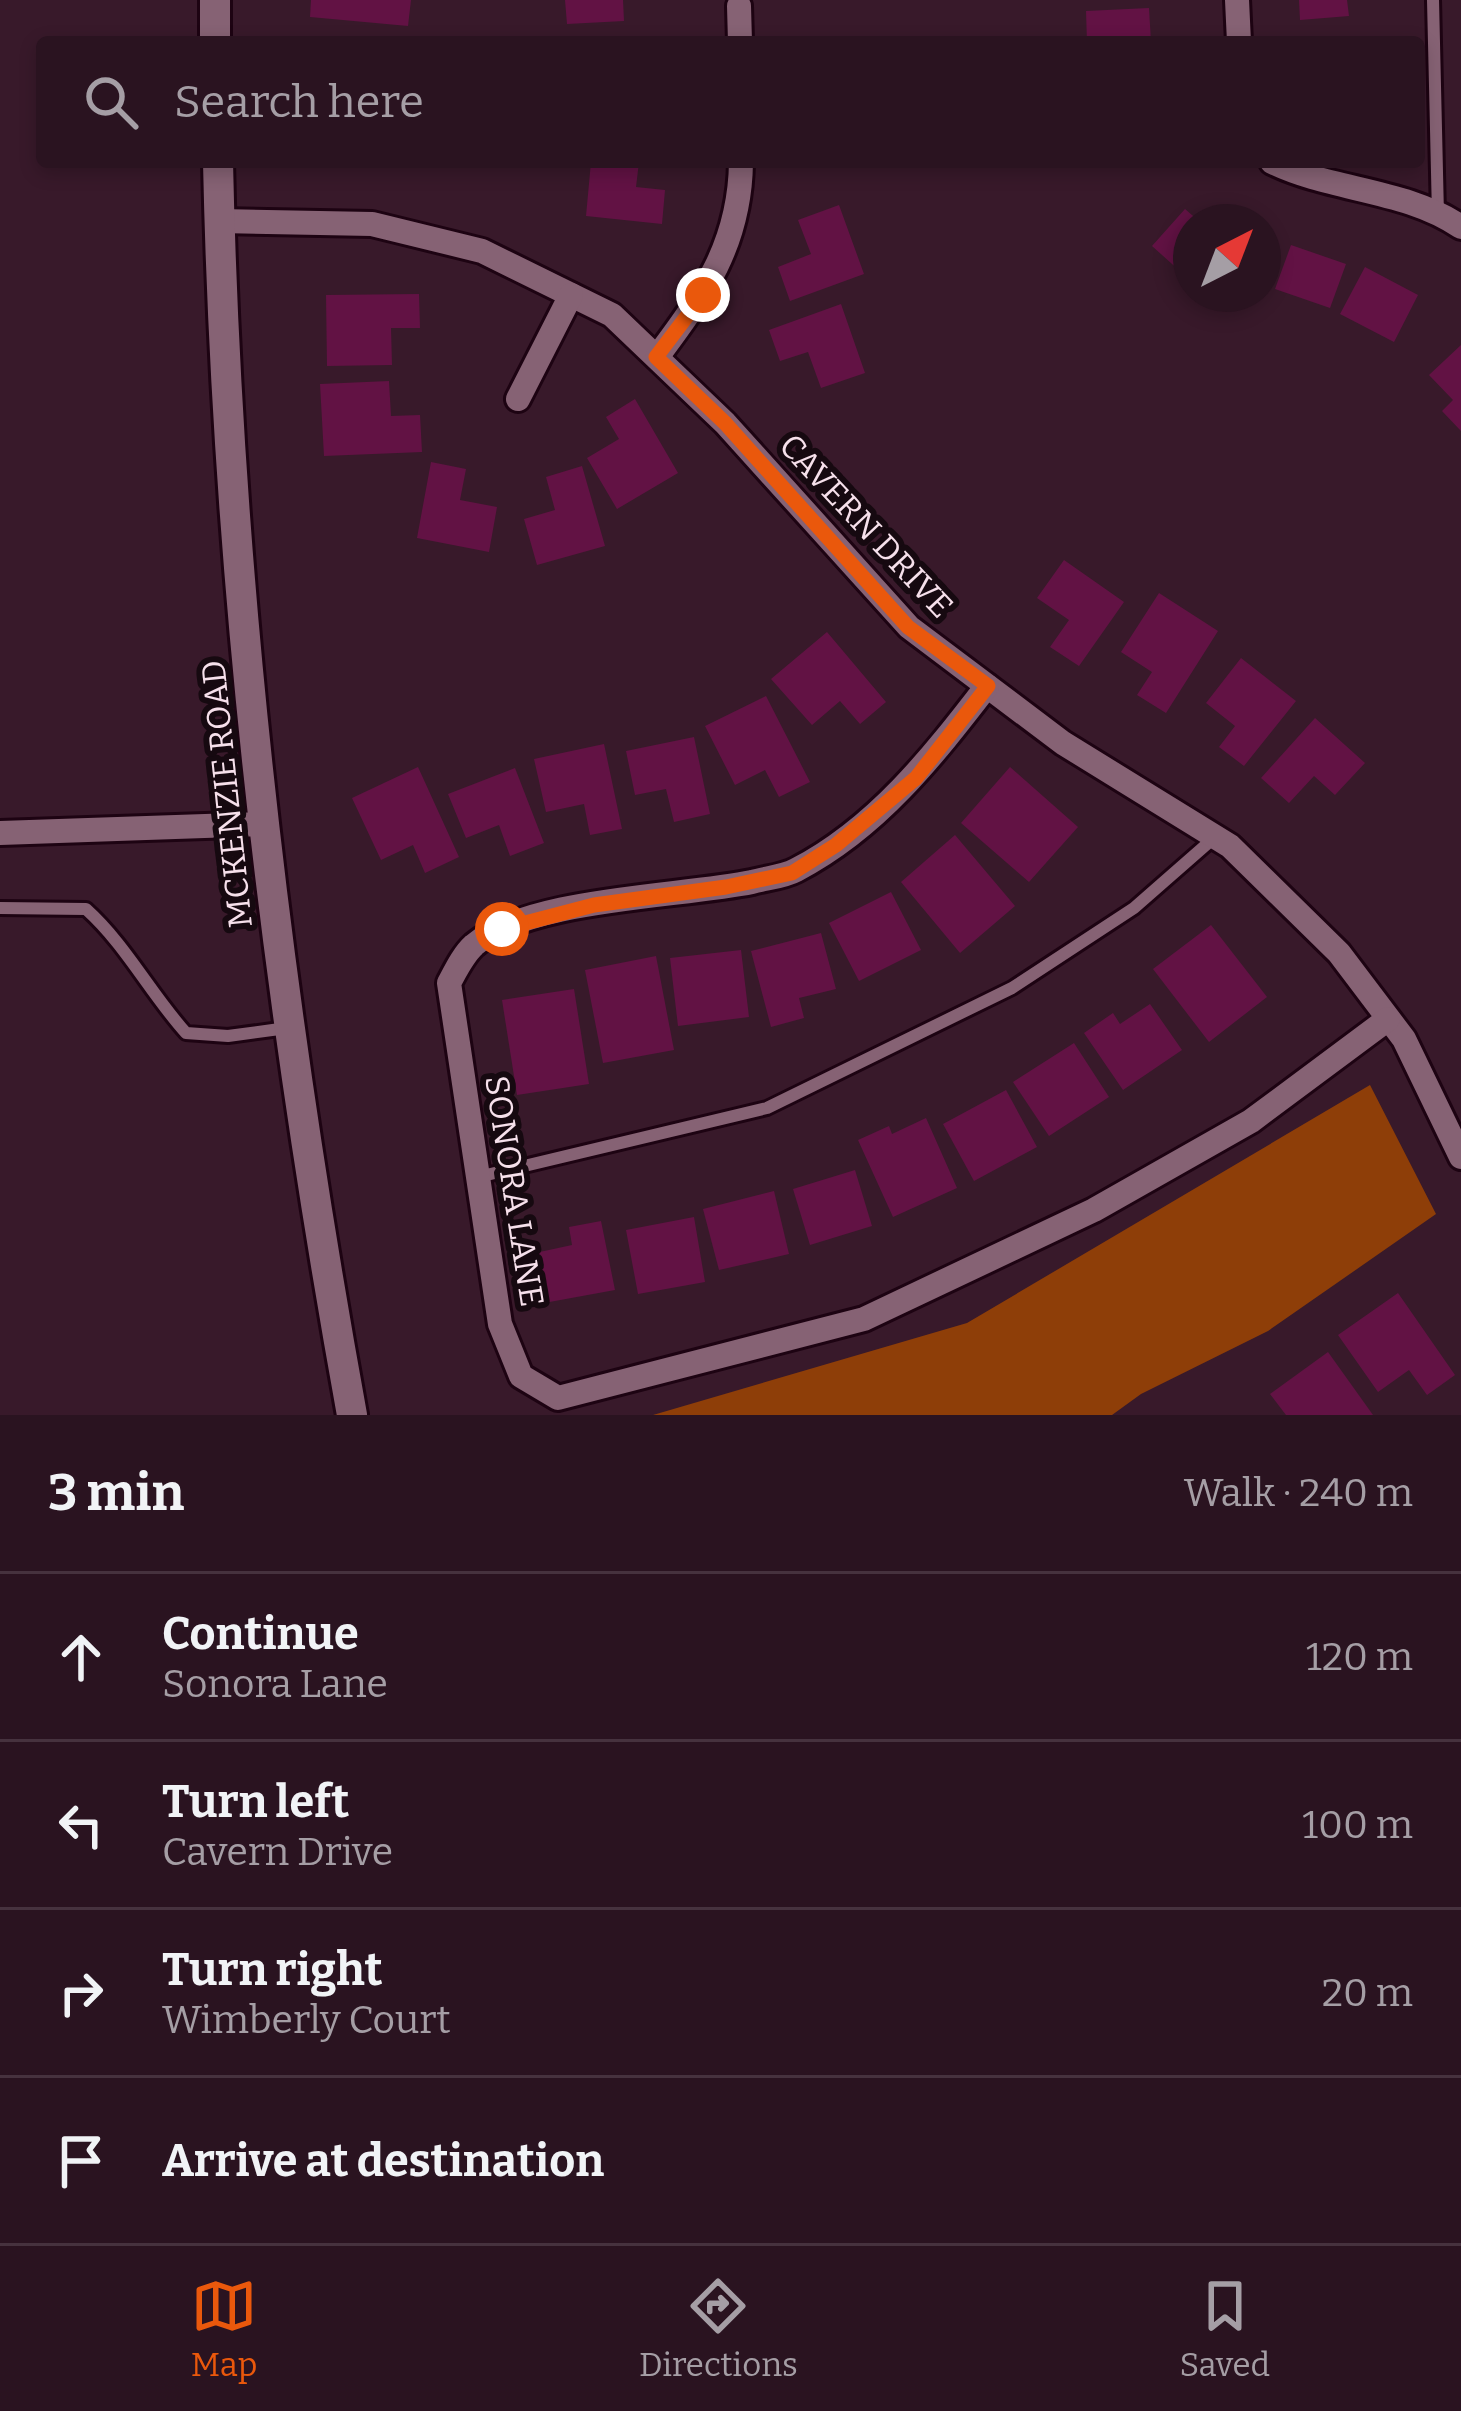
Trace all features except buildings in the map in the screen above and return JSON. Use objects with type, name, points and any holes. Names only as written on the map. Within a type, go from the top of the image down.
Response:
[{"type":"street","points":[[214,0],[215,36]]},
{"type":"street","points":[[1237,0],[1239,36]]},
{"type":"street","points":[[739,6],[740,36]]},
{"type":"street","name":"MCKENZIE ROAD","points":[[218,168],[228,431],[265,824],[288,1028],[352,1415]]},
{"type":"street","points":[[656,357],[703,295],[726,248],[741,202],[741,168]]},
{"type":"street","points":[[1285,168],[1379,194],[1461,227]]},
{"type":"street","name":"CAVERN DRIVE","points":[[219,221],[372,224],[482,251],[613,315],[725,423],[908,627],[1063,743],[1229,846],[1339,953],[1404,1039],[1461,1157]]},
{"type":"street","points":[[518,399],[571,295]]},
{"type":"street","name":"SONORA LANE","points":[[988,686],[916,778],[836,845],[792,873],[542,916],[475,944],[449,983],[500,1324],[521,1376],[558,1398],[864,1319],[1094,1210],[1251,1121],[1388,1018]]},
{"type":"street","points":[[0,833],[265,824]]},
{"type":"lane","points":[[1433,0],[1438,215]]},
{"type":"lane","points":[[478,1177],[767,1108],[1012,988],[1134,908],[1215,837]]},
{"type":"lane","points":[[0,908],[86,909],[111,932],[158,1002],[186,1033],[228,1036],[288,1028]]},
{"type":"shaded area","points":[[1370,1085],[1436,1214],[1268,1331],[1141,1394],[1112,1415],[653,1415],[967,1323]]},
{"type":"route","points":[[502,929],[594,905],[792,873],[836,845],[916,778],[988,686],[908,627],[725,423],[656,357],[703,295]]}]
